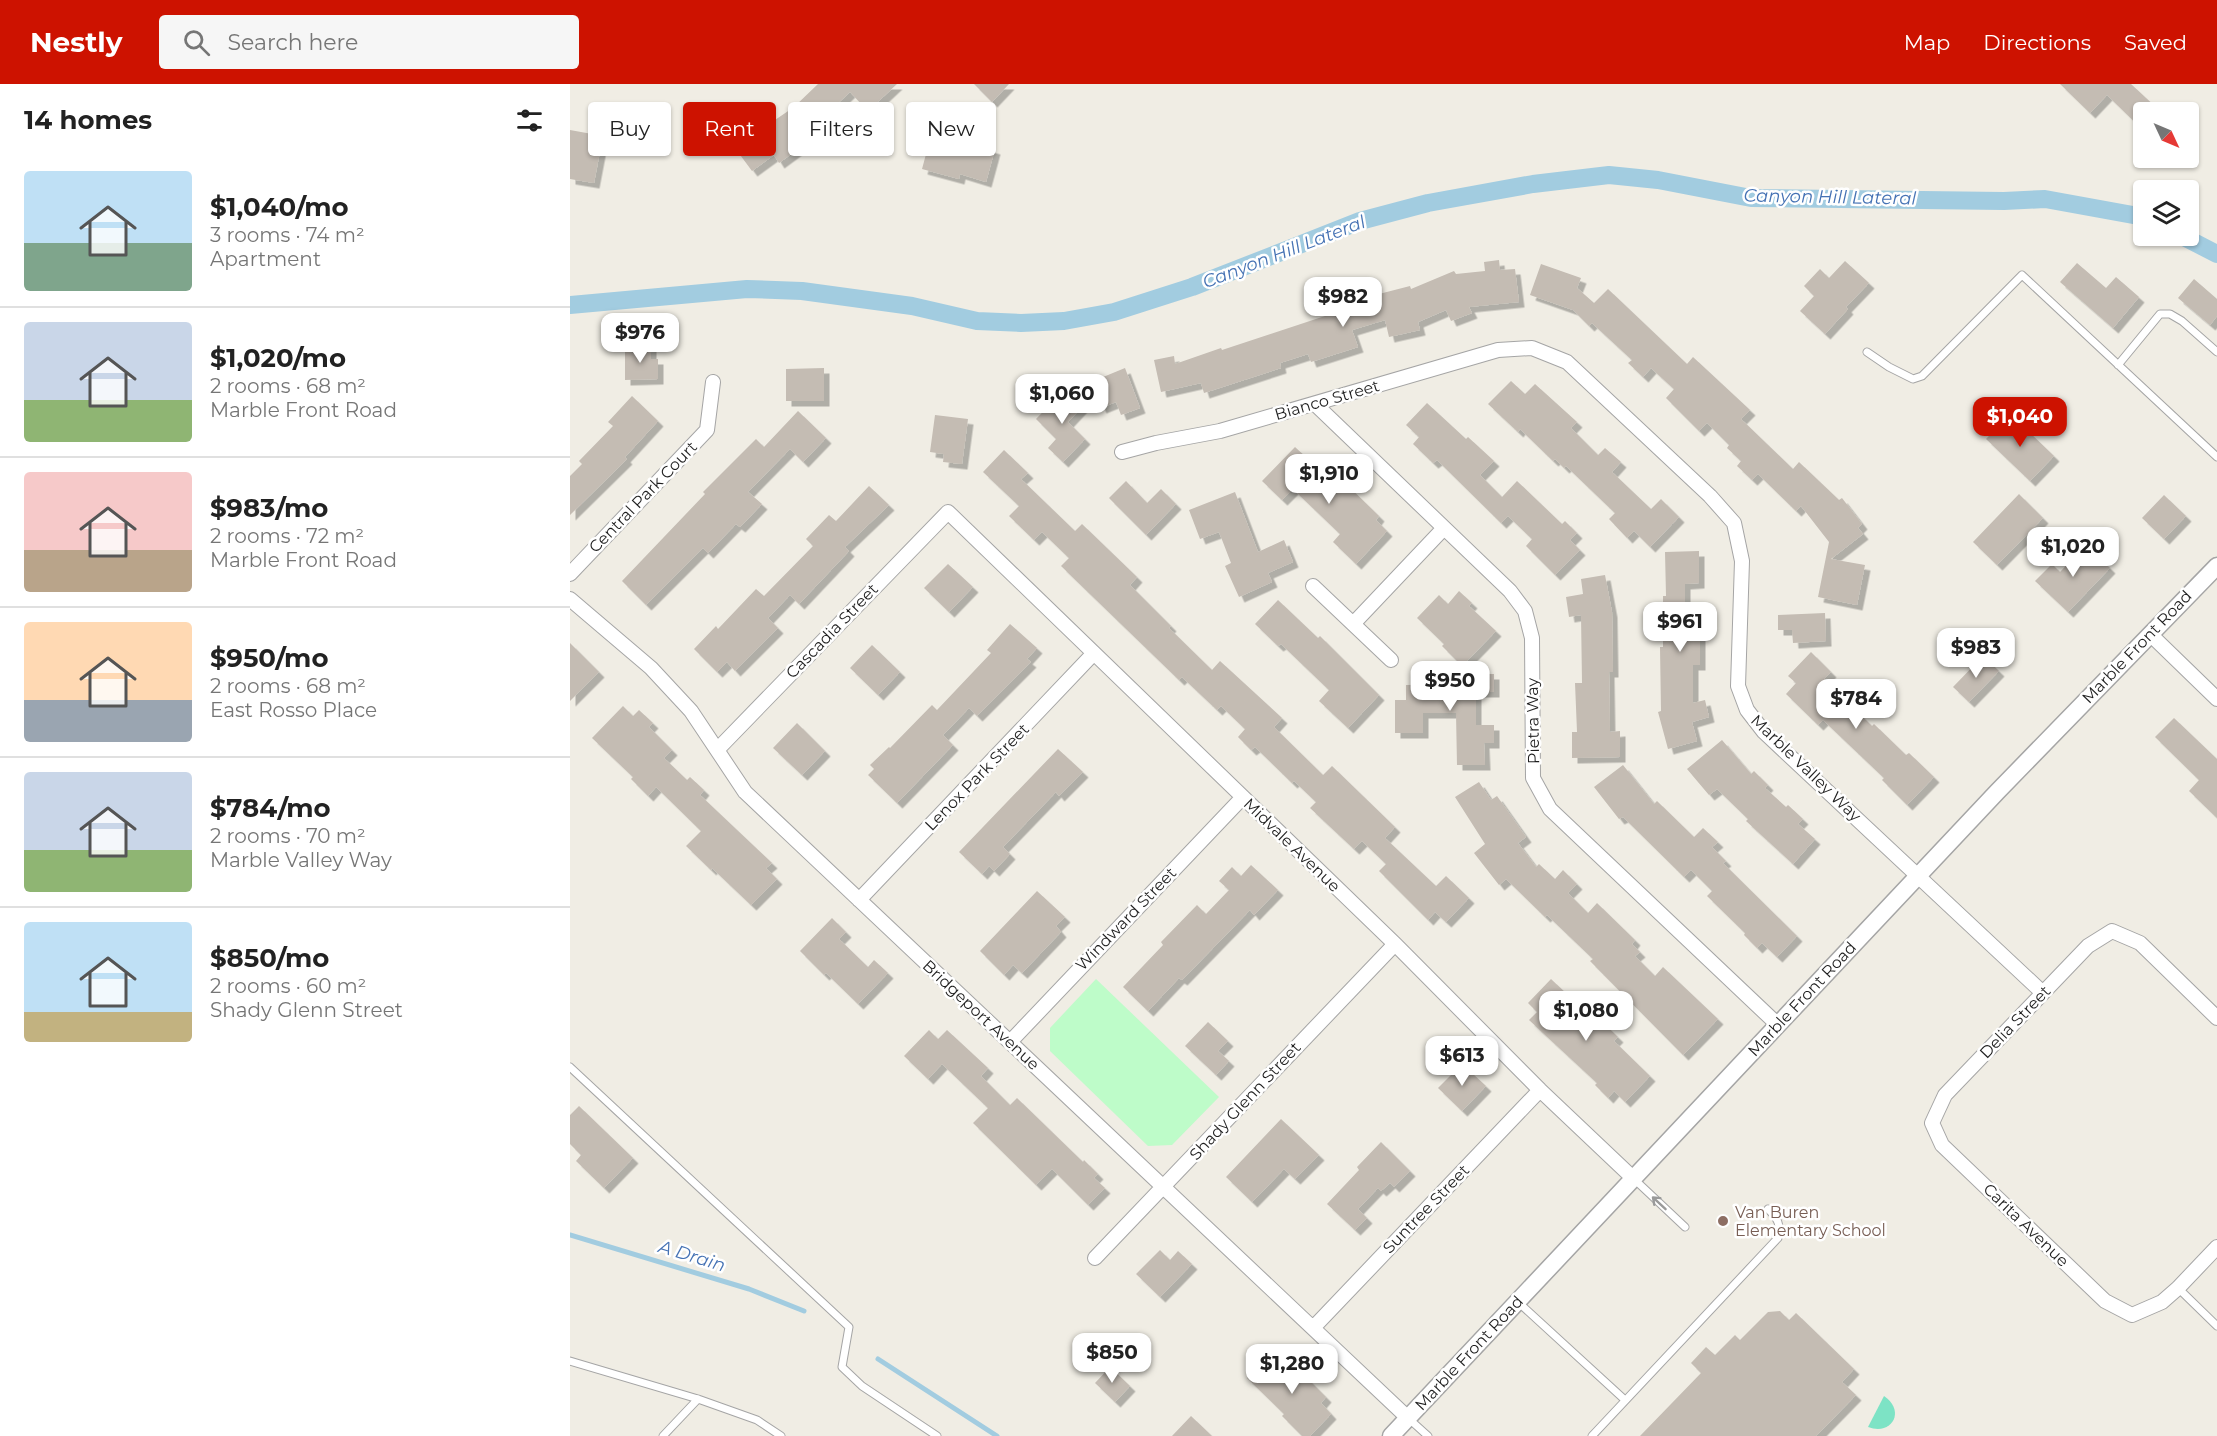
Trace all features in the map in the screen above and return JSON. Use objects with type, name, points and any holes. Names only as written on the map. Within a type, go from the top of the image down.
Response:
[{"type":"street","name":"Bianco Street","points":[[1122,452],[1220,431],[1498,350],[1532,348]]},
{"type":"street","name":"Marble Valley Way","points":[[1532,348],[1567,362],[1710,496],[1734,523],[1742,561],[1738,686],[1748,710],[1764,732],[2043,993]]},
{"type":"street","name":"Central Park Court","points":[[570,574],[707,430],[713,382]]},
{"type":"street","name":"Pietra Way","points":[[1315,404],[1510,591],[1525,611],[1532,638],[1533,778],[1550,809],[1778,1025]]},
{"type":"street","name":"Midvale Avenue","points":[[948,512],[1395,944],[1539,1090],[1634,1179]]},
{"type":"street","name":"Cascadia Street","points":[[717,750],[948,512]]},
{"type":"street","points":[[1353,624],[1444,528]]},
{"type":"street","name":"Marble Front Road","points":[[1391,1436],[1919,876],[2217,566]]},
{"type":"street","points":[[1313,586],[1391,660]]},
{"type":"street","name":"Bridgeport Avenue","points":[[570,598],[651,668],[692,711],[745,792],[1408,1418]]},
{"type":"street","points":[[2150,634],[2217,699]]},
{"type":"street","name":"Lenox Park Street","points":[[859,900],[1094,653]]},
{"type":"street","name":"Windward Street","points":[[1010,1042],[1243,797]]},
{"type":"street","name":"Delia Street","points":[[1932,1123],[1945,1095],[2088,946],[2112,931],[2140,943],[2217,1018]]},
{"type":"street","name":"Shady Glenn Street","points":[[1095,1258],[1395,944]]},
{"type":"street","name":"Suntree Street","points":[[1313,1328],[1539,1090]]},
{"type":"street","name":"Carita Avenue","points":[[1932,1123],[1942,1145],[2105,1301],[2132,1315],[2162,1302],[2178,1288]]},
{"type":"street","points":[[2178,1288],[2217,1247]]},
{"type":"lane","points":[[1868,352],[1889,367],[1913,379],[1922,376],[2022,275],[2217,457]]},
{"type":"lane","points":[[2118,365],[2160,314],[2170,314],[2182,321],[2217,352]]},
{"type":"lane","points":[[570,1067],[849,1327],[842,1367],[862,1386],[937,1436]]},
{"type":"lane","points":[[1634,1179],[1685,1227]]},
{"type":"lane","points":[[1592,1436],[1778,1238],[1780,1228],[1778,1218],[1768,1209]]},
{"type":"lane","points":[[2178,1288],[2217,1326]]},
{"type":"lane","points":[[1518,1302],[1625,1400]]},
{"type":"lane","points":[[570,1361],[698,1399],[757,1420],[781,1436]]},
{"type":"lane","points":[[663,1436],[698,1399]]},
{"type":"lane","points":[[1408,1418],[1428,1436]]},
{"type":"green space","points":[[1096,979],[1219,1097],[1172,1145],[1148,1146],[1050,1051],[1050,1028]]},
{"type":"green space","points":[[1884,1396],[1894,1408],[1893,1420],[1884,1428],[1868,1427]]},
{"type":"building","points":[[818,84],[897,84],[878,102],[859,102],[850,92],[839,102],[799,102]]},
{"type":"building","points":[[974,84],[1009,84],[992,102]]},
{"type":"building","points":[[2060,84],[2131,84],[2150,102],[2133,102],[2133,120],[2107,95],[2090,113]]},
{"type":"building","points":[[788,111],[789,156],[779,163],[775,156],[776,119]]},
{"type":"building","points":[[570,130],[588,133],[588,156],[599,156],[594,183],[570,179]]},
{"type":"building","points":[[741,156],[773,156],[752,171]]},
{"type":"building","points":[[926,156],[993,156],[986,182],[960,174],[959,179],[922,169]]},
{"type":"building","points":[[1499,260],[1500,270],[1515,269],[1519,302],[1469,307],[1472,313],[1451,321],[1446,310],[1418,322],[1420,330],[1389,337],[1385,320],[1352,330],[1358,347],[1311,362],[1308,354],[1280,363],[1281,368],[1204,393],[1201,383],[1161,392],[1154,360],[1174,356],[1175,364],[1328,315],[1327,312],[1379,294],[1410,286],[1411,289],[1454,271],[1456,274],[1485,271],[1484,262]]},
{"type":"building","points":[[1845,261],[1869,283],[1825,334],[1800,311],[1814,296],[1804,286],[1820,269],[1829,278]]},
{"type":"building","points":[[2077,263],[2106,288],[2116,277],[2139,297],[2113,328],[2060,282]]},
{"type":"building","points":[[1541,264],[1581,278],[1577,288],[1594,303],[1608,289],[1687,364],[1693,357],[1750,410],[1741,419],[1793,469],[1799,462],[1839,500],[1842,498],[1862,524],[1858,528],[1863,534],[1831,559],[1865,565],[1857,605],[1818,597],[1829,542],[1801,506],[1796,511],[1758,474],[1752,480],[1737,466],[1741,461],[1727,448],[1729,445],[1707,423],[1699,431],[1666,398],[1674,389],[1651,368],[1643,377],[1628,363],[1632,360],[1592,323],[1589,326],[1573,310],[1530,295]]},
{"type":"building","points":[[2194,279],[2217,299],[2217,316],[2210,325],[2178,298]]},
{"type":"building","points":[[651,346],[651,359],[658,359],[658,379],[625,380],[625,347]]},
{"type":"building","points":[[824,368],[824,401],[786,401],[786,369]]},
{"type":"building","points":[[1125,368],[1140,408],[1121,415],[1116,402],[1101,408],[1091,382]]},
{"type":"building","points":[[1511,381],[1525,394],[1535,384],[1577,422],[1571,428],[1598,455],[1605,448],[1621,462],[1612,472],[1651,509],[1661,499],[1679,517],[1650,547],[1634,531],[1627,538],[1609,519],[1615,513],[1566,466],[1564,468],[1555,459],[1553,461],[1520,429],[1518,432],[1488,404]]},
{"type":"building","points":[[1064,390],[1082,407],[1068,422],[1085,439],[1063,462],[1048,448],[1056,439],[1036,419]]},
{"type":"building","points":[[632,396],[658,421],[625,457],[627,459],[570,515],[570,476],[582,464],[579,461],[613,426],[608,422]]},
{"type":"building","points":[[1427,403],[1494,461],[1480,475],[1502,497],[1517,481],[1562,524],[1565,521],[1577,533],[1570,540],[1580,550],[1555,575],[1526,546],[1532,539],[1508,516],[1501,523],[1437,460],[1433,463],[1413,444],[1419,437],[1406,425]]},
{"type":"building","points":[[798,411],[826,438],[803,462],[790,449],[748,492],[762,504],[740,527],[736,524],[708,553],[703,548],[646,605],[622,581],[705,494],[703,492],[756,439],[764,447]]},
{"type":"building","points":[[2010,414],[2054,456],[2030,481],[1986,439]]},
{"type":"building","points":[[935,415],[968,419],[962,464],[943,462],[944,454],[930,452]]},
{"type":"building","points":[[1295,447],[1308,459],[1305,462],[1336,492],[1345,483],[1379,516],[1376,520],[1387,531],[1356,564],[1333,542],[1340,534],[1293,489],[1282,500],[1262,481]]},
{"type":"building","points":[[1004,450],[1028,473],[1021,479],[1075,531],[1082,524],[1137,577],[1130,585],[1212,670],[1220,661],[1282,718],[1274,727],[1323,775],[1332,766],[1395,827],[1385,838],[1436,886],[1446,876],[1469,898],[1446,922],[1435,912],[1428,920],[1379,871],[1386,864],[1362,841],[1354,849],[1310,808],[1316,802],[1294,781],[1292,783],[1255,747],[1251,750],[1238,737],[1245,729],[1221,706],[1217,710],[1182,677],[1179,680],[1061,566],[1069,558],[1042,532],[1034,540],[1009,516],[1019,506],[983,472]]},
{"type":"building","points":[[1126,481],[1147,503],[1161,489],[1176,504],[1146,535],[1109,498]]},
{"type":"building","points":[[869,486],[889,505],[845,547],[849,551],[799,604],[790,595],[768,618],[778,628],[735,671],[727,662],[717,672],[694,649],[716,626],[718,629],[756,589],[764,596],[813,546],[806,539],[829,515],[836,521]]},
{"type":"building","points":[[1235,492],[1258,552],[1284,540],[1293,562],[1268,573],[1272,582],[1239,597],[1225,566],[1231,563],[1219,532],[1200,539],[1189,510]]},
{"type":"building","points":[[2019,494],[2043,518],[1997,565],[1973,542]]},
{"type":"building","points":[[2164,495],[2186,516],[2164,539],[2142,518]]},
{"type":"building","points":[[2086,545],[2110,568],[2068,612],[2035,581],[2052,564],[2060,572]]},
{"type":"building","points":[[1699,551],[1699,583],[1685,584],[1685,618],[1700,618],[1700,665],[1693,665],[1693,703],[1705,700],[1709,717],[1692,722],[1697,741],[1668,749],[1658,712],[1661,711],[1660,647],[1663,647],[1663,596],[1666,596],[1665,552]]},
{"type":"building","points":[[948,564],[973,587],[949,612],[924,588]]},
{"type":"building","points":[[1605,575],[1612,612],[1613,672],[1609,672],[1610,732],[1620,731],[1620,757],[1572,758],[1572,732],[1577,732],[1575,683],[1582,683],[1581,615],[1569,617],[1566,597],[1583,594],[1581,579]]},
{"type":"building","points":[[1459,591],[1472,603],[1469,606],[1496,631],[1462,666],[1442,646],[1444,644],[1417,618],[1439,595],[1448,604]]},
{"type":"building","points":[[1278,600],[1318,638],[1320,636],[1379,695],[1348,728],[1319,701],[1329,690],[1281,644],[1278,646],[1255,624]]},
{"type":"building","points":[[1825,613],[1826,641],[1793,643],[1792,630],[1778,630],[1778,615]]},
{"type":"building","points":[[1010,624],[1037,648],[1027,659],[1031,662],[977,716],[969,708],[943,735],[953,745],[897,803],[868,775],[874,769],[870,765],[932,705],[937,710],[991,653],[987,650]]},
{"type":"building","points":[[570,643],[599,672],[570,701]]},
{"type":"building","points":[[872,645],[900,672],[878,695],[850,668]]},
{"type":"building","points":[[1811,652],[1831,672],[1824,679],[1872,726],[1874,724],[1906,755],[1909,753],[1934,777],[1907,805],[1882,780],[1884,778],[1823,720],[1818,725],[1786,694],[1796,683],[1788,676]]},
{"type":"building","points":[[1983,656],[1999,671],[1969,702],[1953,687]]},
{"type":"building","points":[[1447,674],[1494,674],[1494,692],[1476,692],[1476,725],[1494,725],[1494,743],[1484,743],[1485,765],[1457,765],[1456,713],[1423,713],[1423,733],[1395,733],[1395,700],[1406,700],[1406,685],[1447,684]]},
{"type":"building","points":[[623,706],[633,716],[639,710],[653,723],[649,727],[672,750],[664,758],[687,780],[690,777],[704,790],[700,795],[772,863],[766,868],[777,879],[751,905],[686,846],[701,831],[656,787],[648,796],[631,779],[633,777],[592,738]]},
{"type":"building","points":[[2174,718],[2217,759],[2217,818],[2189,791],[2199,780],[2155,737]]},
{"type":"building","points":[[797,723],[825,751],[802,775],[773,748]]},
{"type":"building","points":[[1722,740],[1751,774],[1754,771],[1768,785],[1765,788],[1803,819],[1798,824],[1815,839],[1793,864],[1746,821],[1748,819],[1717,789],[1709,795],[1687,769]]},
{"type":"building","points":[[1058,749],[1083,772],[1059,796],[1056,792],[1003,847],[1010,854],[994,871],[989,866],[982,874],[959,852]]},
{"type":"building","points":[[1623,765],[1654,804],[1657,801],[1694,837],[1703,828],[1718,842],[1712,847],[1726,861],[1723,863],[1797,936],[1777,957],[1762,943],[1757,948],[1744,935],[1745,933],[1707,896],[1712,891],[1691,870],[1684,877],[1623,817],[1619,819],[1594,787]]},
{"type":"building","points":[[1479,782],[1491,800],[1497,796],[1526,837],[1518,843],[1536,867],[1539,864],[1555,879],[1563,870],[1577,884],[1568,893],[1588,913],[1597,903],[1635,940],[1632,944],[1640,952],[1635,956],[1655,976],[1663,967],[1718,1019],[1683,1055],[1590,961],[1593,959],[1506,879],[1499,885],[1474,853],[1485,844],[1455,797]]},
{"type":"building","points":[[1251,865],[1278,890],[1254,915],[1250,910],[1182,980],[1179,978],[1148,1011],[1123,987],[1163,945],[1161,942],[1197,905],[1206,914],[1229,890],[1219,881],[1232,867],[1241,876]]},
{"type":"building","points":[[1037,891],[1065,917],[1056,926],[1061,932],[1022,973],[1013,965],[1004,975],[980,951]]},
{"type":"building","points":[[832,918],[846,932],[839,939],[868,967],[874,960],[888,973],[858,1004],[800,951]]},
{"type":"building","points":[[1551,979],[1590,1016],[1593,1013],[1618,1037],[1614,1041],[1650,1076],[1625,1102],[1614,1091],[1608,1098],[1595,1085],[1597,1083],[1529,1020],[1537,1012],[1528,1003]]},
{"type":"building","points":[[1208,1022],[1228,1041],[1218,1051],[1229,1061],[1216,1075],[1185,1046]]},
{"type":"building","points":[[929,1030],[938,1039],[947,1030],[988,1068],[981,1076],[1010,1105],[1017,1098],[1098,1174],[1094,1178],[1105,1188],[1088,1205],[1052,1169],[1036,1185],[973,1123],[988,1108],[942,1064],[928,1079],[904,1056]]},
{"type":"building","points":[[1462,1064],[1486,1086],[1462,1111],[1438,1088]]},
{"type":"building","points":[[579,1106],[633,1158],[604,1188],[576,1161],[581,1155],[570,1144],[570,1115]]},
{"type":"building","points":[[1281,1119],[1319,1155],[1295,1179],[1284,1169],[1252,1202],[1226,1177]]},
{"type":"building","points":[[1381,1142],[1410,1171],[1394,1187],[1390,1183],[1381,1191],[1378,1188],[1358,1209],[1367,1218],[1355,1230],[1327,1204],[1359,1170],[1357,1167]]},
{"type":"building","points":[[1160,1250],[1170,1260],[1178,1251],[1192,1264],[1160,1297],[1136,1274]]},
{"type":"building","points":[[1780,1311],[1789,1320],[1796,1313],[1854,1369],[1842,1382],[1856,1395],[1816,1436],[1640,1436],[1701,1373],[1691,1363],[1706,1347],[1715,1355],[1735,1335],[1740,1340],[1768,1312]]},
{"type":"building","points":[[1267,1357],[1277,1367],[1286,1357],[1326,1397],[1321,1403],[1331,1414],[1310,1436],[1302,1436],[1282,1416],[1284,1414],[1247,1378]]},
{"type":"building","points":[[1110,1367],[1130,1386],[1115,1402],[1095,1383]]},
{"type":"building","points":[[1191,1416],[1212,1436],[1172,1436]]},
{"type":"waterway","name":"Canyon Hill Lateral","points":[[570,305],[747,289],[802,291],[912,306],[977,321],[1021,323],[1064,321],[1114,312],[1192,287],[1360,221],[1428,203],[1533,184],[1609,175],[1658,180],[1751,198],[2004,201],[2045,199],[2133,215]]},
{"type":"waterway","name":"Canyon Hill Lateral","points":[[2199,245],[2217,254]]},
{"type":"waterway","name":"A Drain","points":[[570,1235],[749,1289],[804,1311]]},
{"type":"waterway","name":"A Drain","points":[[878,1359],[997,1436]]},
{"type":"place","name":"Van Buren Elementary School","points":[[1723,1221]]}]
